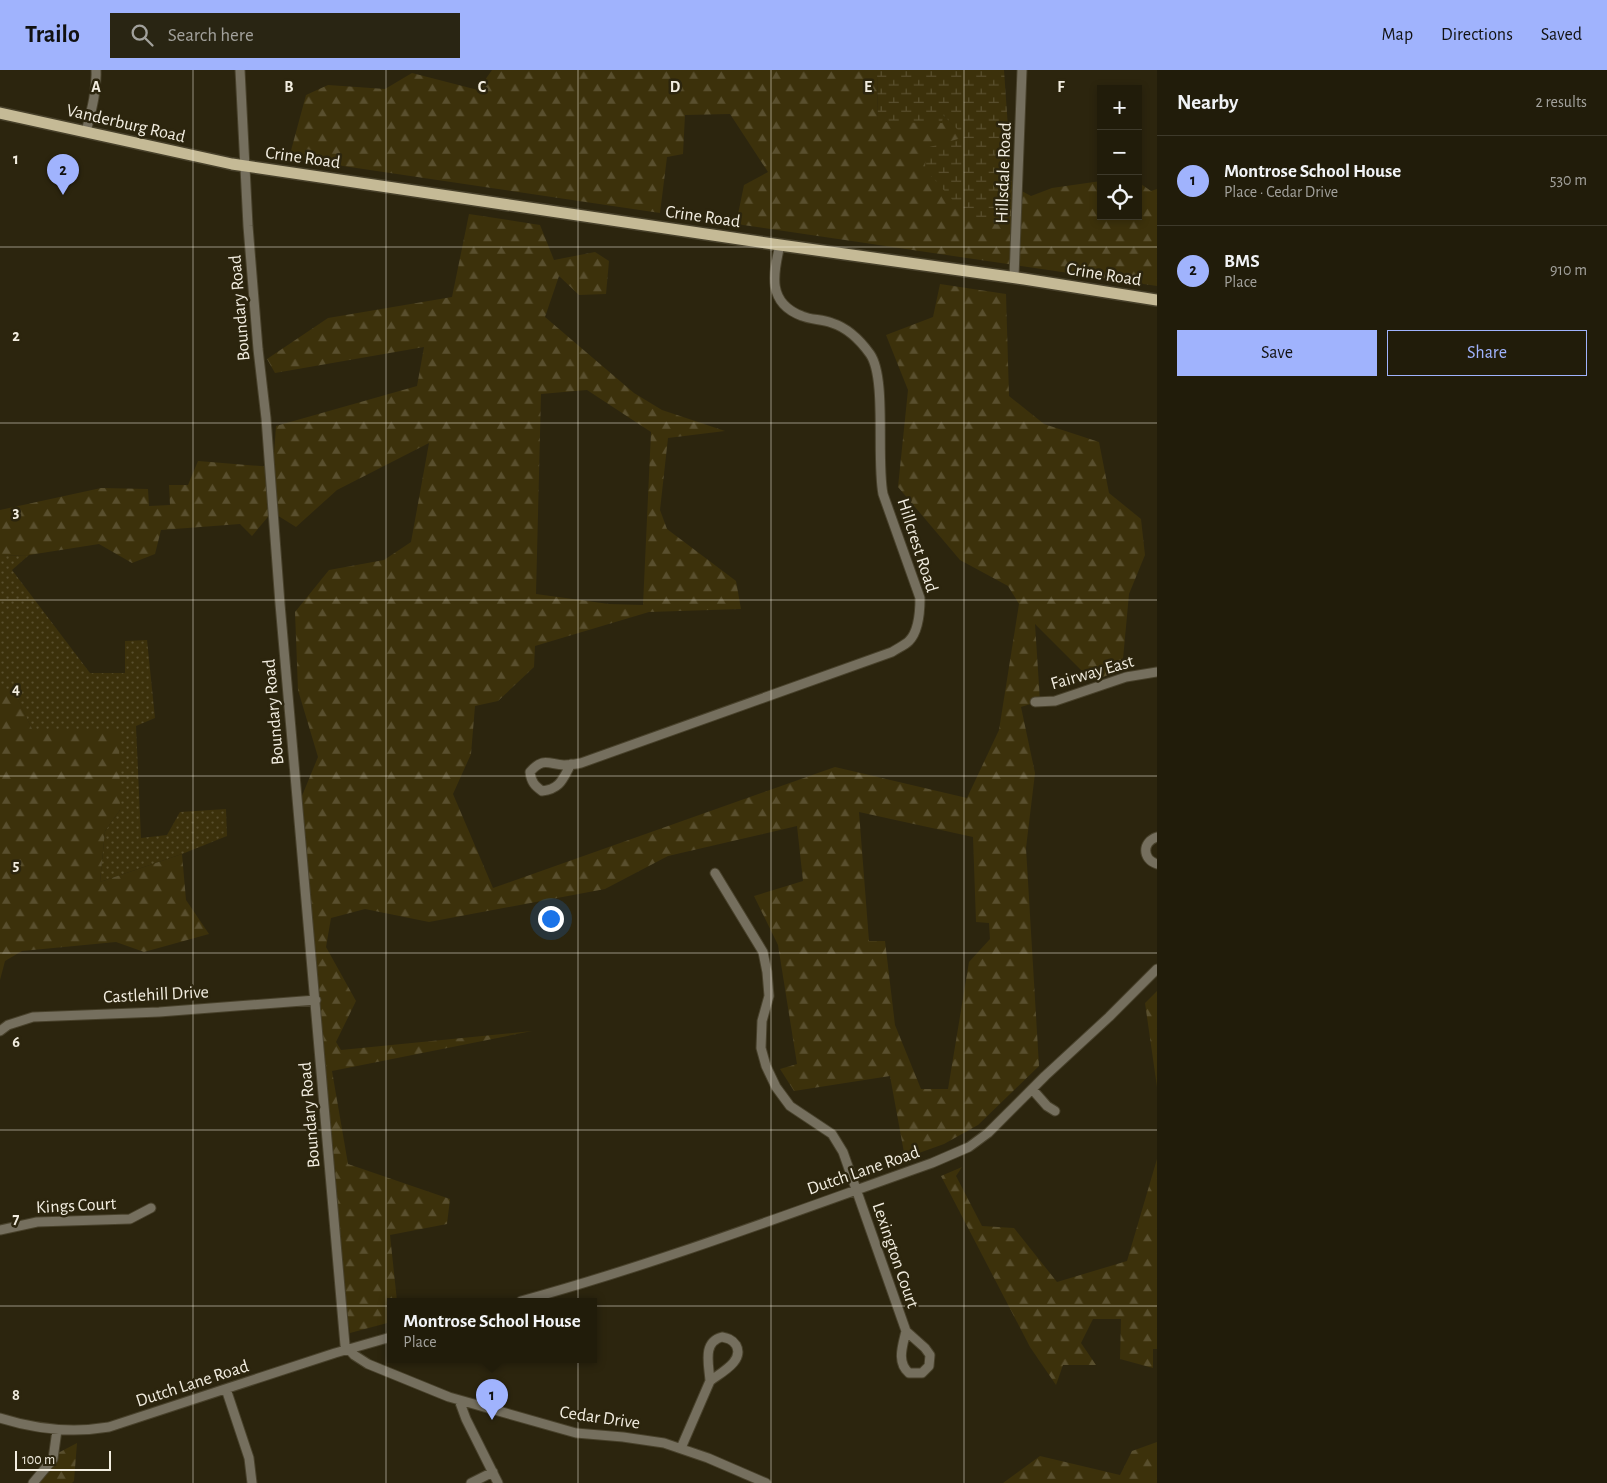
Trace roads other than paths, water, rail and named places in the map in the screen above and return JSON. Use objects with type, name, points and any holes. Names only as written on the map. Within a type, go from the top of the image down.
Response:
[{"type":"main road","name":"Vanderburg Road","points":[[0,116],[86,132],[244,166]]},
{"type":"main road","name":"Crine Road","points":[[244,166],[780,245],[1014,277],[1157,300]]},
{"type":"street","points":[[86,132],[91,112],[96,70]]},
{"type":"street","name":"Boundary Road","points":[[240,70],[248,236],[266,418],[280,604],[316,1000],[344,1340],[348,1349]]},
{"type":"street","name":"Hillsdale Road","points":[[1014,277],[1022,70]]},
{"type":"street","name":"Hillcrest Road","points":[[571,764],[562,782],[552,790],[542,791],[534,786],[530,772],[543,762],[554,762],[564,765],[571,764],[581,763],[892,652],[910,640],[916,626],[920,611],[920,598],[883,494],[880,478],[879,393],[872,356],[852,333],[832,323],[801,316],[786,307],[779,299],[775,291],[774,275],[780,245]]},
{"type":"street","name":"Fairway East","points":[[1035,702],[1055,701],[1126,677],[1157,672]]},
{"type":"street","points":[[1157,836],[1148,842],[1145,850],[1146,857],[1151,862],[1157,864]]},
{"type":"street","name":"Lexington Court","points":[[715,873],[763,952],[769,996],[762,1021],[761,1048],[766,1066],[776,1087],[790,1106],[832,1134],[843,1152],[906,1330]]},
{"type":"street","name":"Dutch Lane Road","points":[[530,1298],[600,1278],[857,1190],[970,1147],[988,1133],[1157,969]]},
{"type":"street","name":"Castlehill Drive","points":[[0,1031],[8,1025],[33,1017],[158,1012],[316,1000]]},
{"type":"street","points":[[1032,1089],[1047,1106],[1055,1111]]},
{"type":"street","name":"Kings Court","points":[[0,1230],[36,1222],[130,1219],[150,1208]]},
{"type":"street","points":[[906,1330],[925,1348],[930,1356],[929,1366],[922,1373],[909,1373],[902,1364],[901,1359],[906,1330]]},
{"type":"street","name":"Dutch Lane Road","points":[[0,1418],[57,1430],[109,1427],[348,1349],[387,1338]]},
{"type":"street","points":[[680,1448],[710,1381],[733,1363],[737,1357],[738,1352],[735,1344],[727,1338],[717,1338],[709,1346],[710,1381]]},
{"type":"street","name":"Cedar Drive","points":[[348,1349],[358,1359],[368,1364],[460,1400],[576,1433],[654,1441],[680,1448],[766,1483]]},
{"type":"street","points":[[226,1389],[249,1458],[252,1483]]},
{"type":"street","points":[[460,1400],[466,1419],[498,1483]]},
{"type":"street","points":[[33,1483],[53,1459],[57,1430]]},
{"type":"street","points":[[471,1483],[493,1472]]},
{"type":"place","name":"BMS","points":[[63,195]]},
{"type":"place","name":"Montrose School House","points":[[492,1420]]}]
